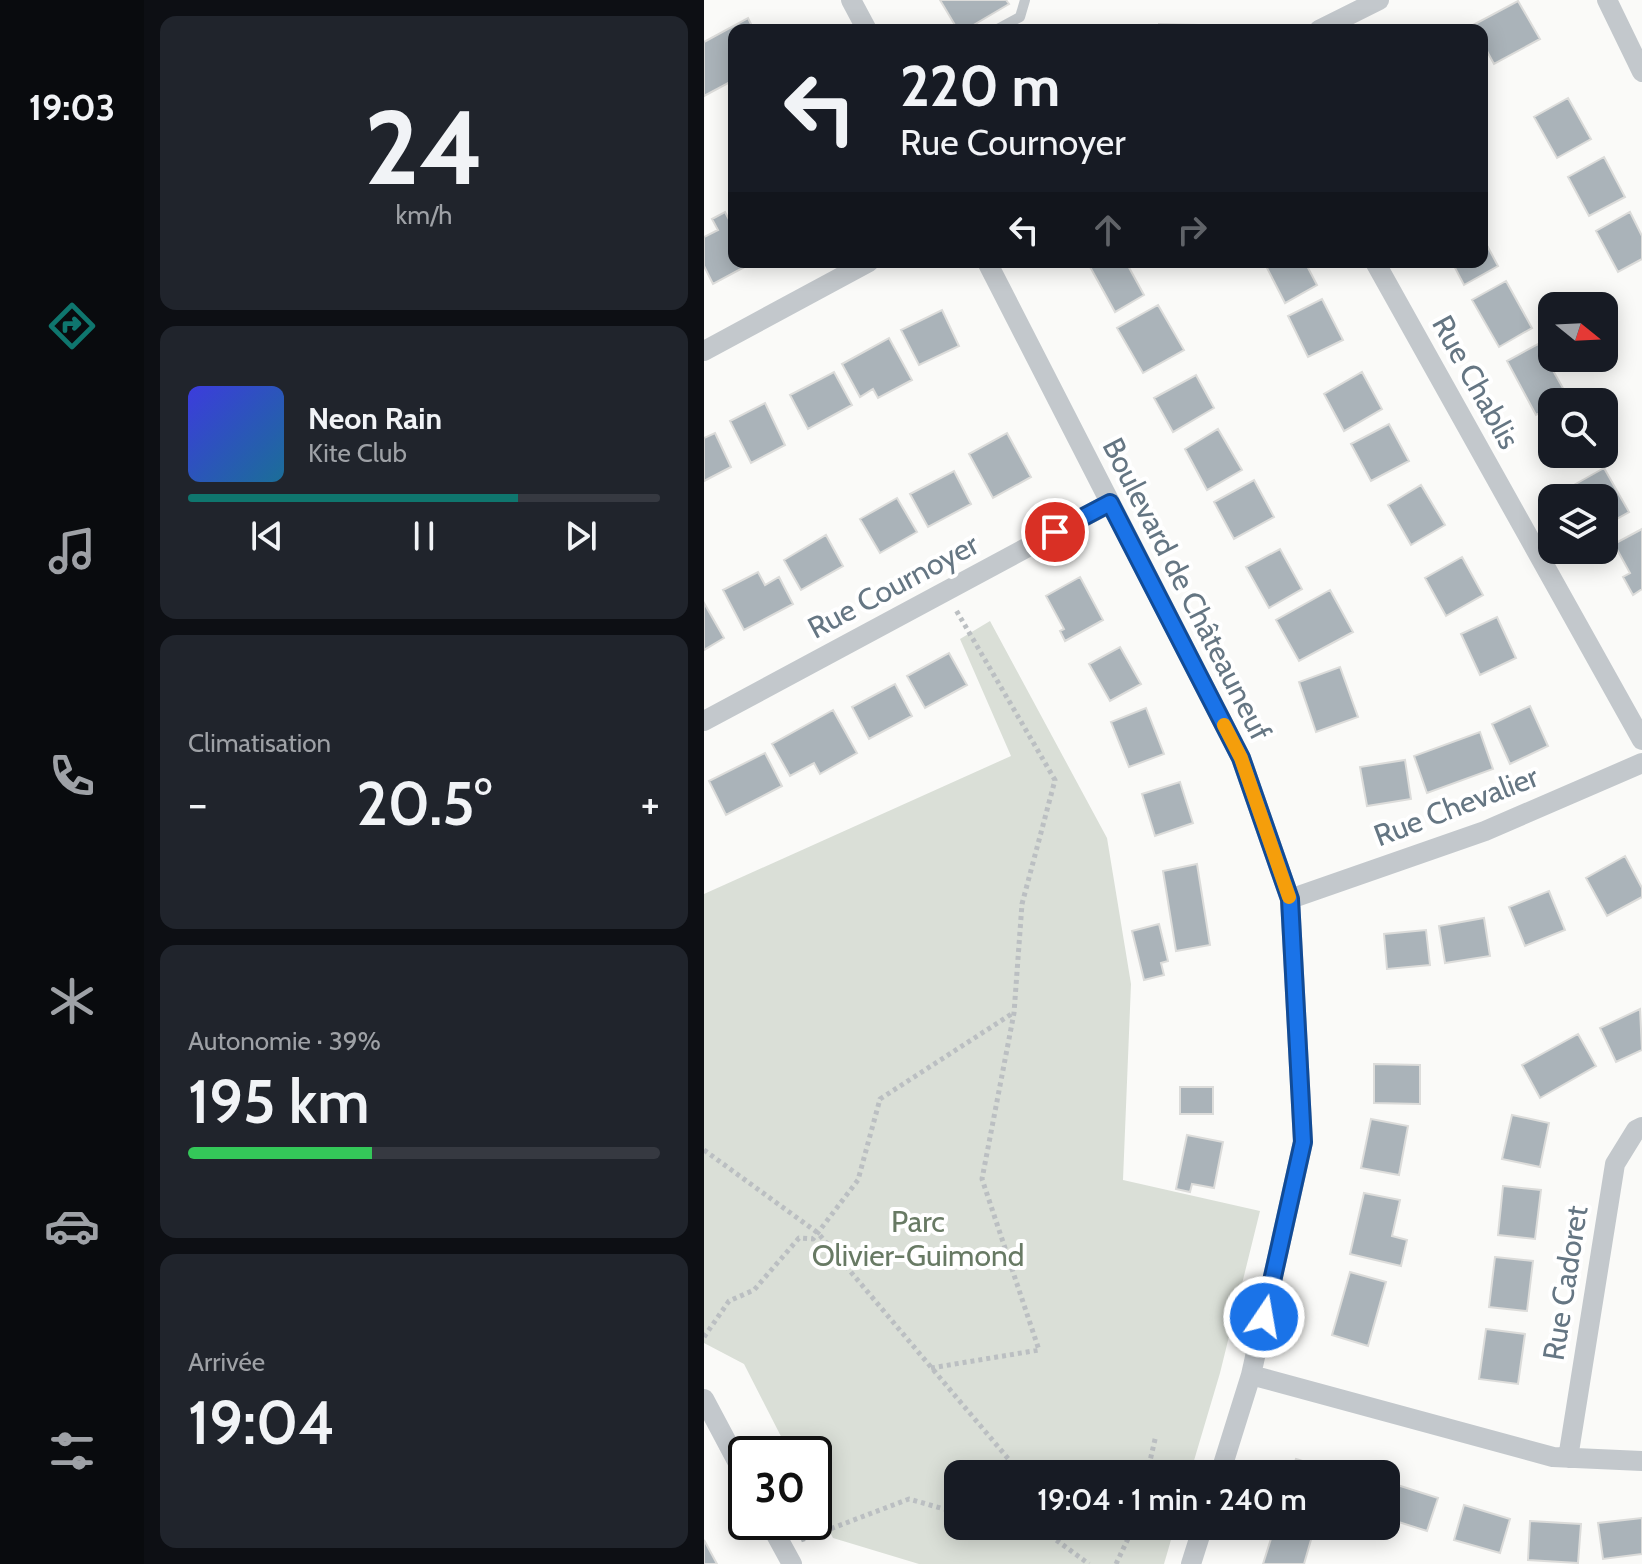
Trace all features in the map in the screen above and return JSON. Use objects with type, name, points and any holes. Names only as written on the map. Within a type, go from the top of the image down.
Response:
[{"type":"street","points":[[851,0],[864,24]]},
{"type":"street","points":[[1331,24],[1379,0]]},
{"type":"street","points":[[1607,0],[1642,72]]},
{"type":"street","points":[[704,351],[858,268]]},
{"type":"street","name":"Boulevard de Châteauneuf","points":[[990,268],[1241,758],[1290,899],[1303,1142],[1251,1375],[1224,1460]]},
{"type":"street","name":"Rue Chablis","points":[[1378,268],[1642,740]]},
{"type":"street","name":"Rue Cournoyer","points":[[704,721],[1110,503]]},
{"type":"street","name":"Rue Chevalier","points":[[1290,899],[1485,831],[1642,763]]},
{"type":"street","name":"Rue Cadoret","points":[[1568,1458],[1615,1164],[1636,1130],[1642,1127]]},
{"type":"street","points":[[1251,1375],[1553,1457],[1642,1461]]},
{"type":"street","points":[[704,1399],[728,1444]]},
{"type":"street","points":[[1191,1564],[1199,1540]]},
{"type":"lane","points":[[1008,24],[1020,17],[1025,0]]},
{"type":"path","points":[[931,1368],[1039,1350],[982,1179],[1014,1013],[1022,904],[1055,780],[945,592]]},
{"type":"path","points":[[704,1337],[729,1301],[754,1290],[799,1238],[813,1239],[858,1180],[880,1099],[1014,1013]]},
{"type":"path","points":[[704,1150],[818,1233],[1009,1460]]},
{"type":"path","points":[[1150,1460],[1156,1435]]},
{"type":"path","points":[[787,1556],[909,1499],[944,1509]]},
{"type":"path","points":[[1056,1540],[1089,1564]]},
{"type":"path","points":[[1116,1564],[1127,1540]]},
{"type":"green space","name":"Parc Olivier-Guimond","points":[[990,621],[1107,838],[1131,984],[1123,1180],[1260,1211],[1220,1373],[1194,1460],[944,1460],[944,1540],[1171,1540],[1164,1564],[919,1564],[833,1538],[832,1436],[781,1436],[744,1364],[704,1343],[704,894],[1011,756],[960,639]]},
{"type":"building","points":[[940,0],[1006,0],[1009,4],[975,24],[954,24]]},
{"type":"building","points":[[1518,1],[1540,39],[1494,64],[1488,53],[1488,24],[1475,24]]},
{"type":"building","points":[[748,18],[751,24],[737,24]]},
{"type":"building","points":[[728,29],[728,83],[704,96],[704,42]]},
{"type":"building","points":[[1568,98],[1591,139],[1557,158],[1534,117]]},
{"type":"building","points":[[1604,157],[1625,197],[1589,216],[1568,177]]},
{"type":"building","points":[[725,212],[728,218],[728,268],[743,268],[713,284],[704,266],[704,237],[718,230],[712,219]]},
{"type":"building","points":[[1630,212],[1642,236],[1642,259],[1618,272],[1596,231]]},
{"type":"building","points":[[1488,247],[1498,266],[1464,285],[1455,268],[1488,268]]},
{"type":"building","points":[[1091,268],[1129,268],[1144,295],[1115,312]]},
{"type":"building","points":[[1267,268],[1308,268],[1317,285],[1285,303]]},
{"type":"building","points":[[1506,281],[1532,328],[1499,347],[1472,300]]},
{"type":"building","points":[[1322,299],[1343,340],[1308,357],[1288,316]]},
{"type":"building","points":[[1158,305],[1184,350],[1143,373],[1117,328]]},
{"type":"building","points":[[942,310],[959,346],[919,365],[901,330]]},
{"type":"building","points":[[889,338],[912,380],[878,398],[873,389],[860,397],[842,364]]},
{"type":"building","points":[[1538,344],[1538,372],[1554,372],[1563,388],[1538,388],[1536,415],[1507,361]]},
{"type":"building","points":[[834,372],[852,405],[808,429],[790,395]]},
{"type":"building","points":[[1362,372],[1382,409],[1344,431],[1324,394]]},
{"type":"building","points":[[1196,375],[1214,408],[1173,432],[1154,398]]},
{"type":"building","points":[[765,403],[785,445],[751,463],[730,421]]},
{"type":"building","points":[[1389,424],[1409,461],[1371,481],[1351,444]]},
{"type":"building","points":[[1218,429],[1242,470],[1207,490],[1185,449]]},
{"type":"building","points":[[715,433],[731,467],[704,481],[704,438]]},
{"type":"building","points":[[1007,433],[1031,477],[993,498],[969,454]]},
{"type":"building","points":[[1604,468],[1613,484],[1576,484]]},
{"type":"building","points":[[954,471],[971,504],[928,527],[910,494]]},
{"type":"building","points":[[1254,480],[1274,517],[1234,539],[1214,502]]},
{"type":"building","points":[[1421,485],[1445,525],[1411,545],[1388,505]]},
{"type":"building","points":[[1618,493],[1629,512],[1618,518]]},
{"type":"building","points":[[897,498],[917,532],[880,553],[860,519]]},
{"type":"building","points":[[1642,529],[1642,589],[1633,595],[1623,577],[1630,573],[1618,551],[1618,542]]},
{"type":"building","points":[[826,535],[843,566],[801,590],[784,560]]},
{"type":"building","points":[[1280,549],[1302,589],[1269,608],[1246,567]]},
{"type":"building","points":[[1462,557],[1483,595],[1446,616],[1425,578]]},
{"type":"building","points":[[758,572],[765,585],[779,577],[793,604],[744,630],[723,590]]},
{"type":"building","points":[[1080,577],[1103,620],[1065,641],[1060,631],[1064,629],[1046,596]]},
{"type":"building","points":[[1330,590],[1353,632],[1299,661],[1276,620]]},
{"type":"building","points":[[704,603],[724,638],[704,650]]},
{"type":"building","points":[[1497,617],[1516,658],[1480,675],[1461,634]]},
{"type":"building","points":[[1120,647],[1141,684],[1110,701],[1089,664]]},
{"type":"building","points":[[949,653],[967,685],[925,708],[907,676]]},
{"type":"building","points":[[1340,667],[1358,717],[1316,732],[1299,682]]},
{"type":"building","points":[[895,684],[912,716],[869,739],[852,707]]},
{"type":"building","points":[[1530,706],[1548,746],[1510,764],[1492,724]]},
{"type":"building","points":[[1146,708],[1164,754],[1129,767],[1111,722]]},
{"type":"building","points":[[833,710],[857,753],[820,774],[814,763],[790,776],[772,744]]},
{"type":"building","points":[[1480,732],[1493,769],[1427,793],[1414,756]]},
{"type":"building","points":[[765,753],[782,786],[726,815],[709,781]]},
{"type":"building","points":[[1405,760],[1411,799],[1367,806],[1360,767]]},
{"type":"building","points":[[1180,782],[1193,823],[1155,836],[1142,794]]},
{"type":"building","points":[[1625,856],[1642,888],[1642,897],[1607,916],[1586,878]]},
{"type":"building","points":[[1197,864],[1210,945],[1176,951],[1163,871]]},
{"type":"building","points":[[1549,891],[1565,930],[1525,946],[1509,907]]},
{"type":"building","points":[[1484,918],[1490,956],[1445,963],[1439,926]]},
{"type":"building","points":[[1159,924],[1168,961],[1161,963],[1164,975],[1144,980],[1132,931]]},
{"type":"building","points":[[1426,930],[1430,965],[1387,969],[1384,934]]},
{"type":"building","points":[[1640,1009],[1642,1050],[1616,1062],[1600,1028]]},
{"type":"building","points":[[1578,1034],[1596,1066],[1540,1098],[1522,1065]]},
{"type":"building","points":[[1374,1064],[1420,1065],[1420,1104],[1374,1103]]},
{"type":"building","points":[[1180,1087],[1213,1087],[1213,1114],[1180,1114]]},
{"type":"building","points":[[1512,1115],[1549,1123],[1540,1167],[1502,1159]]},
{"type":"building","points":[[1371,1119],[1408,1126],[1399,1175],[1361,1168]]},
{"type":"building","points":[[1187,1135],[1223,1142],[1214,1188],[1192,1184],[1190,1192],[1176,1189]]},
{"type":"building","points":[[1503,1186],[1541,1190],[1535,1239],[1498,1235]]},
{"type":"building","points":[[1364,1193],[1400,1200],[1392,1236],[1407,1240],[1401,1266],[1350,1254]]},
{"type":"building","points":[[1495,1257],[1533,1261],[1527,1311],[1489,1307]]},
{"type":"building","points":[[1350,1272],[1386,1282],[1368,1346],[1332,1335]]},
{"type":"building","points":[[1486,1329],[1525,1334],[1518,1384],[1479,1379]]},
{"type":"building","points":[[1400,1486],[1438,1498],[1427,1531],[1400,1522]]},
{"type":"building","points":[[1464,1505],[1510,1519],[1500,1553],[1454,1540]]},
{"type":"building","points":[[1642,1518],[1642,1554],[1603,1559],[1598,1523]]},
{"type":"building","points":[[1530,1521],[1581,1524],[1578,1563],[1528,1560]]},
{"type":"building","points":[[704,1540],[717,1564],[704,1564]]},
{"type":"building","points":[[1271,1540],[1311,1540],[1304,1564],[1263,1564]]},
{"type":"slow traffic","points":[[1224,725],[1241,758],[1289,897]]},
{"type":"route","points":[[1055,532],[1110,503],[1241,758],[1290,899],[1303,1142],[1264,1317]]}]
